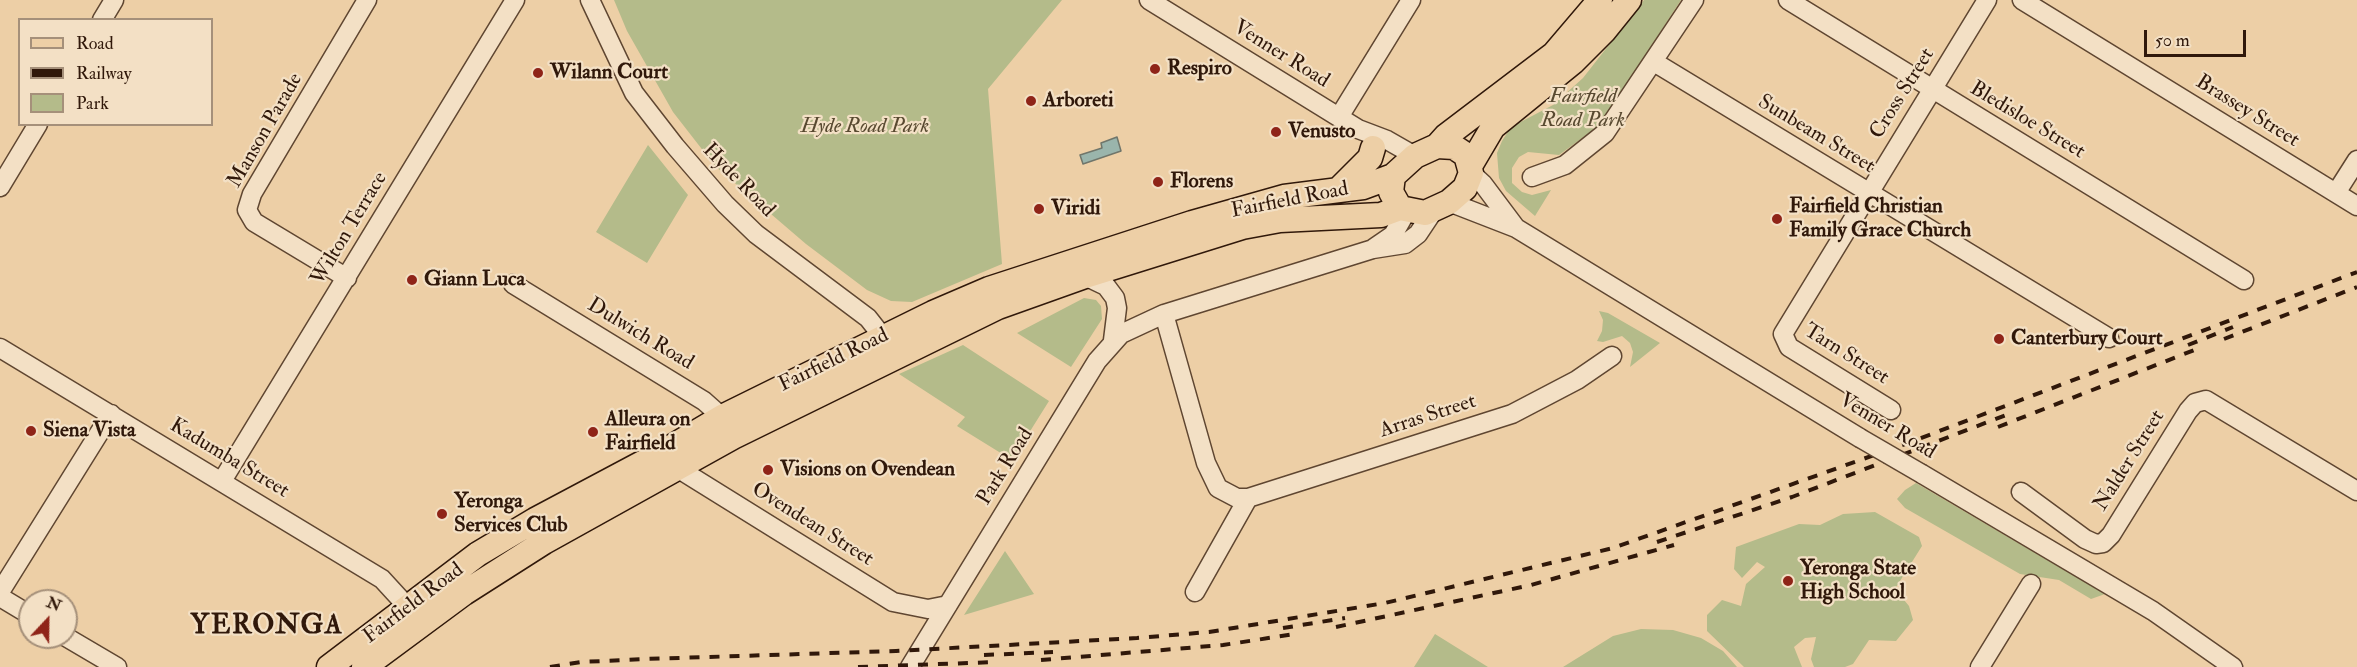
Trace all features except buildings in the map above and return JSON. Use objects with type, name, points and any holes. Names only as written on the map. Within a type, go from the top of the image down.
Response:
[{"type":"main road","points":[[1600,0],[1554,54],[1446,136],[1437,146],[1415,156],[1394,174],[1391,192],[1403,210],[1425,213],[1442,206],[1465,188],[1471,170],[1493,127],[1573,62],[1604,31],[1629,0]]},
{"type":"main road","points":[[1338,190],[1370,158],[1365,139]]},
{"type":"main road","points":[[1437,146],[1454,147],[1460,151],[1471,170]]},
{"type":"main road","name":"Fairfield Road","points":[[364,667],[478,554],[526,525],[671,461],[727,427],[890,346],[989,289],[1192,223],[1284,197],[1363,187],[1394,174]]},
{"type":"main road","name":"Fairfield Road","points":[[890,346],[1085,276],[1242,227],[1280,220],[1381,215],[1403,210]]},
{"type":"main road","name":"Fairfield Road","points":[[329,667],[415,616]]},
{"type":"street","points":[[103,18],[114,0]]},
{"type":"street","name":"Manson Parade","points":[[347,278],[254,222],[247,210],[252,194],[367,0]]},
{"type":"street","name":"Wilton Terrace","points":[[222,481],[514,0]]},
{"type":"street","name":"Hyde Road","points":[[590,0],[634,93],[675,146],[725,204],[756,234],[868,318],[890,346]]},
{"type":"street","name":"Venner Road","points":[[1149,0],[1169,5],[1339,117],[1365,139],[1394,174]]},
{"type":"street","points":[[1339,117],[1411,0]]},
{"type":"street","points":[[1532,177],[1565,165],[1596,143],[1616,120],[1694,0]]},
{"type":"street","name":"Bledisloe Street","points":[[1788,0],[2244,280]]},
{"type":"street","name":"Cross Street","points":[[1783,334],[1987,0]]},
{"type":"street","name":"Brassey Street","points":[[2022,0],[2357,206]]},
{"type":"street","name":"Sunbeam Street","points":[[1654,62],[2109,338]]},
{"type":"street","points":[[0,187],[37,126]]},
{"type":"street","name":"Venner Road","points":[[1365,139],[1387,140],[1415,156]]},
{"type":"street","points":[[2336,194],[2357,160]]},
{"type":"street","name":"Venner Road","points":[[1471,170],[1516,228]]},
{"type":"street","points":[[1195,592],[1248,498],[1238,498],[1218,488],[1206,463],[1164,314],[1373,249],[1392,248],[1412,240],[1442,206]]},
{"type":"street","name":"Venner Road","points":[[1442,206],[1516,228],[1860,438],[2153,611],[2227,665]]},
{"type":"street","points":[[1373,249],[1394,235],[1403,210]]},
{"type":"street","points":[[1085,276],[1106,286],[1115,298],[1117,308],[1113,340]]},
{"type":"street","name":"Dulwich Road","points":[[513,284],[700,398],[727,427]]},
{"type":"street","name":"Park Road","points":[[909,667],[1097,361],[1113,340],[1138,324],[1164,314]]},
{"type":"street","name":"Tarn Street","points":[[1783,334],[1789,347],[1891,410]]},
{"type":"street","name":"Kadumba Street","points":[[0,348],[382,579],[415,616]]},
{"type":"street","name":"Arras Street","points":[[1248,498],[1512,414],[1569,385],[1612,356]]},
{"type":"street","name":"Nalder Street","points":[[2021,492],[2085,539],[2100,544],[2111,535],[2188,411],[2199,401],[2209,400],[2357,491]]},
{"type":"street","points":[[0,592],[111,414]]},
{"type":"street","name":"Ovendean Street","points":[[671,461],[893,602],[928,609],[948,606]]},
{"type":"street","points":[[1980,667],[2031,584]]},
{"type":"street","points":[[0,597],[18,608]]},
{"type":"street","points":[[78,644],[117,667]]},
{"type":"green space","name":"Hyde Road Park","points":[[614,0],[1062,0],[988,89],[1002,264],[912,302],[891,301],[867,290],[806,244],[715,166],[673,112],[627,31]]},
{"type":"green space","name":"Fairfield Road Park","points":[[1644,0],[1681,0],[1600,125],[1559,155],[1528,152],[1519,157],[1512,168],[1512,183],[1522,192],[1532,195],[1551,190],[1535,216],[1506,191],[1499,178],[1497,153],[1502,141],[1511,127],[1553,105],[1583,78]]},
{"type":"green space","points":[[648,145],[688,195],[647,263],[596,232]]},
{"type":"green space","points":[[1084,298],[1096,300],[1101,306],[1102,319],[1071,367],[1017,333]]},
{"type":"green space","points":[[1599,311],[1608,313],[1660,343],[1630,367],[1633,352],[1630,343],[1622,336],[1603,342],[1597,341],[1602,331],[1603,320]]},
{"type":"green space","points":[[963,345],[1049,401],[1012,460],[957,426],[965,417],[899,374]]},
{"type":"green space","points":[[1916,483],[2105,594],[2091,599],[2059,580],[2020,574],[1905,508],[1897,499]]},
{"type":"green space","points":[[1875,512],[1919,537],[1922,546],[1895,589],[1909,606],[1913,620],[1896,641],[1869,640],[1853,664],[1845,667],[1814,667],[1811,659],[1816,637],[1805,638],[1794,647],[1802,667],[1744,667],[1707,631],[1707,615],[1722,600],[1741,606],[1746,584],[1765,567],[1757,562],[1742,578],[1734,569],[1736,547],[1799,524],[1820,525],[1843,514]]},
{"type":"green space","points":[[1005,551],[1034,594],[964,615]]},
{"type":"green space","points":[[1641,629],[1673,630],[1701,638],[1723,651],[1737,667],[1563,667],[1613,636]]},
{"type":"green space","points":[[1435,634],[1488,667],[1414,667]]},
{"type":"water","points":[[1117,137],[1121,151],[1083,164],[1080,155],[1102,148],[1101,143]]},
{"type":"railway","points":[[550,667],[581,662],[896,651],[1137,638],[1209,632],[1385,603],[1613,548],[1908,443],[2357,272]]},
{"type":"railway","points":[[2224,339],[2357,287]]},
{"type":"railway","points":[[2188,345],[2233,327]]},
{"type":"railway","points":[[1998,427],[2202,347]]},
{"type":"railway","points":[[1657,542],[1792,497],[2006,415]]},
{"type":"railway","points":[[1336,627],[1531,585],[1674,545]]},
{"type":"railway","points":[[1283,628],[1345,618]]},
{"type":"railway","points":[[1041,660],[1223,645],[1295,634]]},
{"type":"railway","points":[[984,655],[1053,652]]},
{"type":"railway","points":[[858,667],[996,662]]},
{"type":"place","name":"Respiro","points":[[1155,69]]},
{"type":"place","name":"Wilann Court","points":[[538,73]]},
{"type":"place","name":"Arboreti","points":[[1031,101]]},
{"type":"place","name":"Venusto","points":[[1276,132]]},
{"type":"place","name":"Florens","points":[[1158,182]]},
{"type":"place","name":"Viridi","points":[[1039,209]]},
{"type":"place","name":"Fairfield Christian Family Grace Church","points":[[1777,219]]},
{"type":"place","name":"Giann Luca","points":[[412,280]]},
{"type":"place","name":"Canterbury Court","points":[[1999,339]]},
{"type":"place","name":"Siena Vista","points":[[31,431]]},
{"type":"place","name":"Alleura on Fairfield","points":[[593,432]]},
{"type":"place","name":"Visions on Ovendean","points":[[768,470]]},
{"type":"place","name":"Yeronga Services Club","points":[[442,514]]},
{"type":"place","name":"Yeronga State High School","points":[[1788,581]]},
{"type":"district","name":"YERONGA","points":[[267,627]]}]
